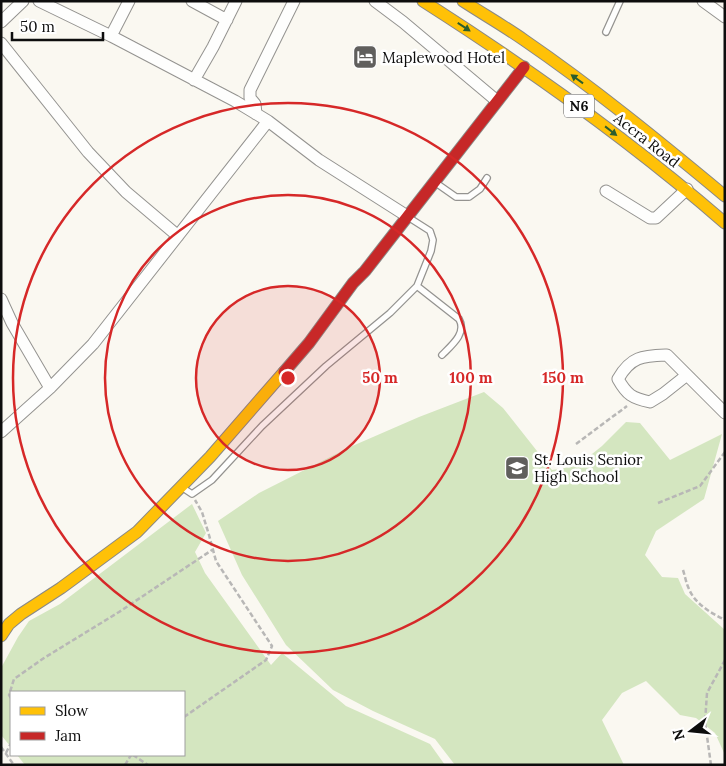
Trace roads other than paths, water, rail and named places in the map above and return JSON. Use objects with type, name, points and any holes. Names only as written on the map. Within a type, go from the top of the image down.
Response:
[{"type":"main road","name":"Accra Road","points":[[423,1],[524,67],[585,110],[687,189],[725,223]]},
{"type":"main road","name":"Accra Road","points":[[463,1],[528,43],[594,91],[667,147],[725,196]]},
{"type":"main road","points":[[1,636],[9,624],[21,614],[61,588],[137,532],[216,450],[293,362],[524,67]]},
{"type":"street","points":[[1,22],[23,1]]},
{"type":"street","points":[[40,1],[235,100],[268,121],[319,160],[407,216]]},
{"type":"street","points":[[112,36],[129,1]]},
{"type":"street","points":[[192,1],[227,20]]},
{"type":"street","points":[[194,80],[236,1]]},
{"type":"street","points":[[256,114],[255,104],[250,98],[250,90],[294,1]]},
{"type":"street","points":[[375,1],[409,26],[497,101]]},
{"type":"street","points":[[703,1],[725,18]]},
{"type":"street","points":[[1,43],[88,152],[126,192],[178,236]]},
{"type":"street","points":[[1,432],[50,388],[93,344],[136,292],[268,121]]},
{"type":"street","points":[[606,190],[650,218],[656,218],[687,189]]},
{"type":"street","points":[[1,299],[50,388]]},
{"type":"street","points":[[687,375],[650,402],[635,399],[625,391],[618,379],[625,366],[642,356],[667,355],[687,375],[725,413]]},
{"type":"lane","points":[[606,32],[620,1]]},
{"type":"lane","points":[[434,182],[456,197],[469,198],[480,189],[487,178]]},
{"type":"lane","points":[[181,486],[192,494],[212,480],[262,426],[326,366],[390,313],[417,286],[431,251],[433,240],[430,231],[407,216]]},
{"type":"lane","points":[[417,286],[460,319],[463,325],[462,332],[442,355]]},
{"type":"place","name":"Maplewood Hotel","points":[[365,57]]},
{"type":"place","name":"St. Louis Senior High School","points":[[517,468]]}]
